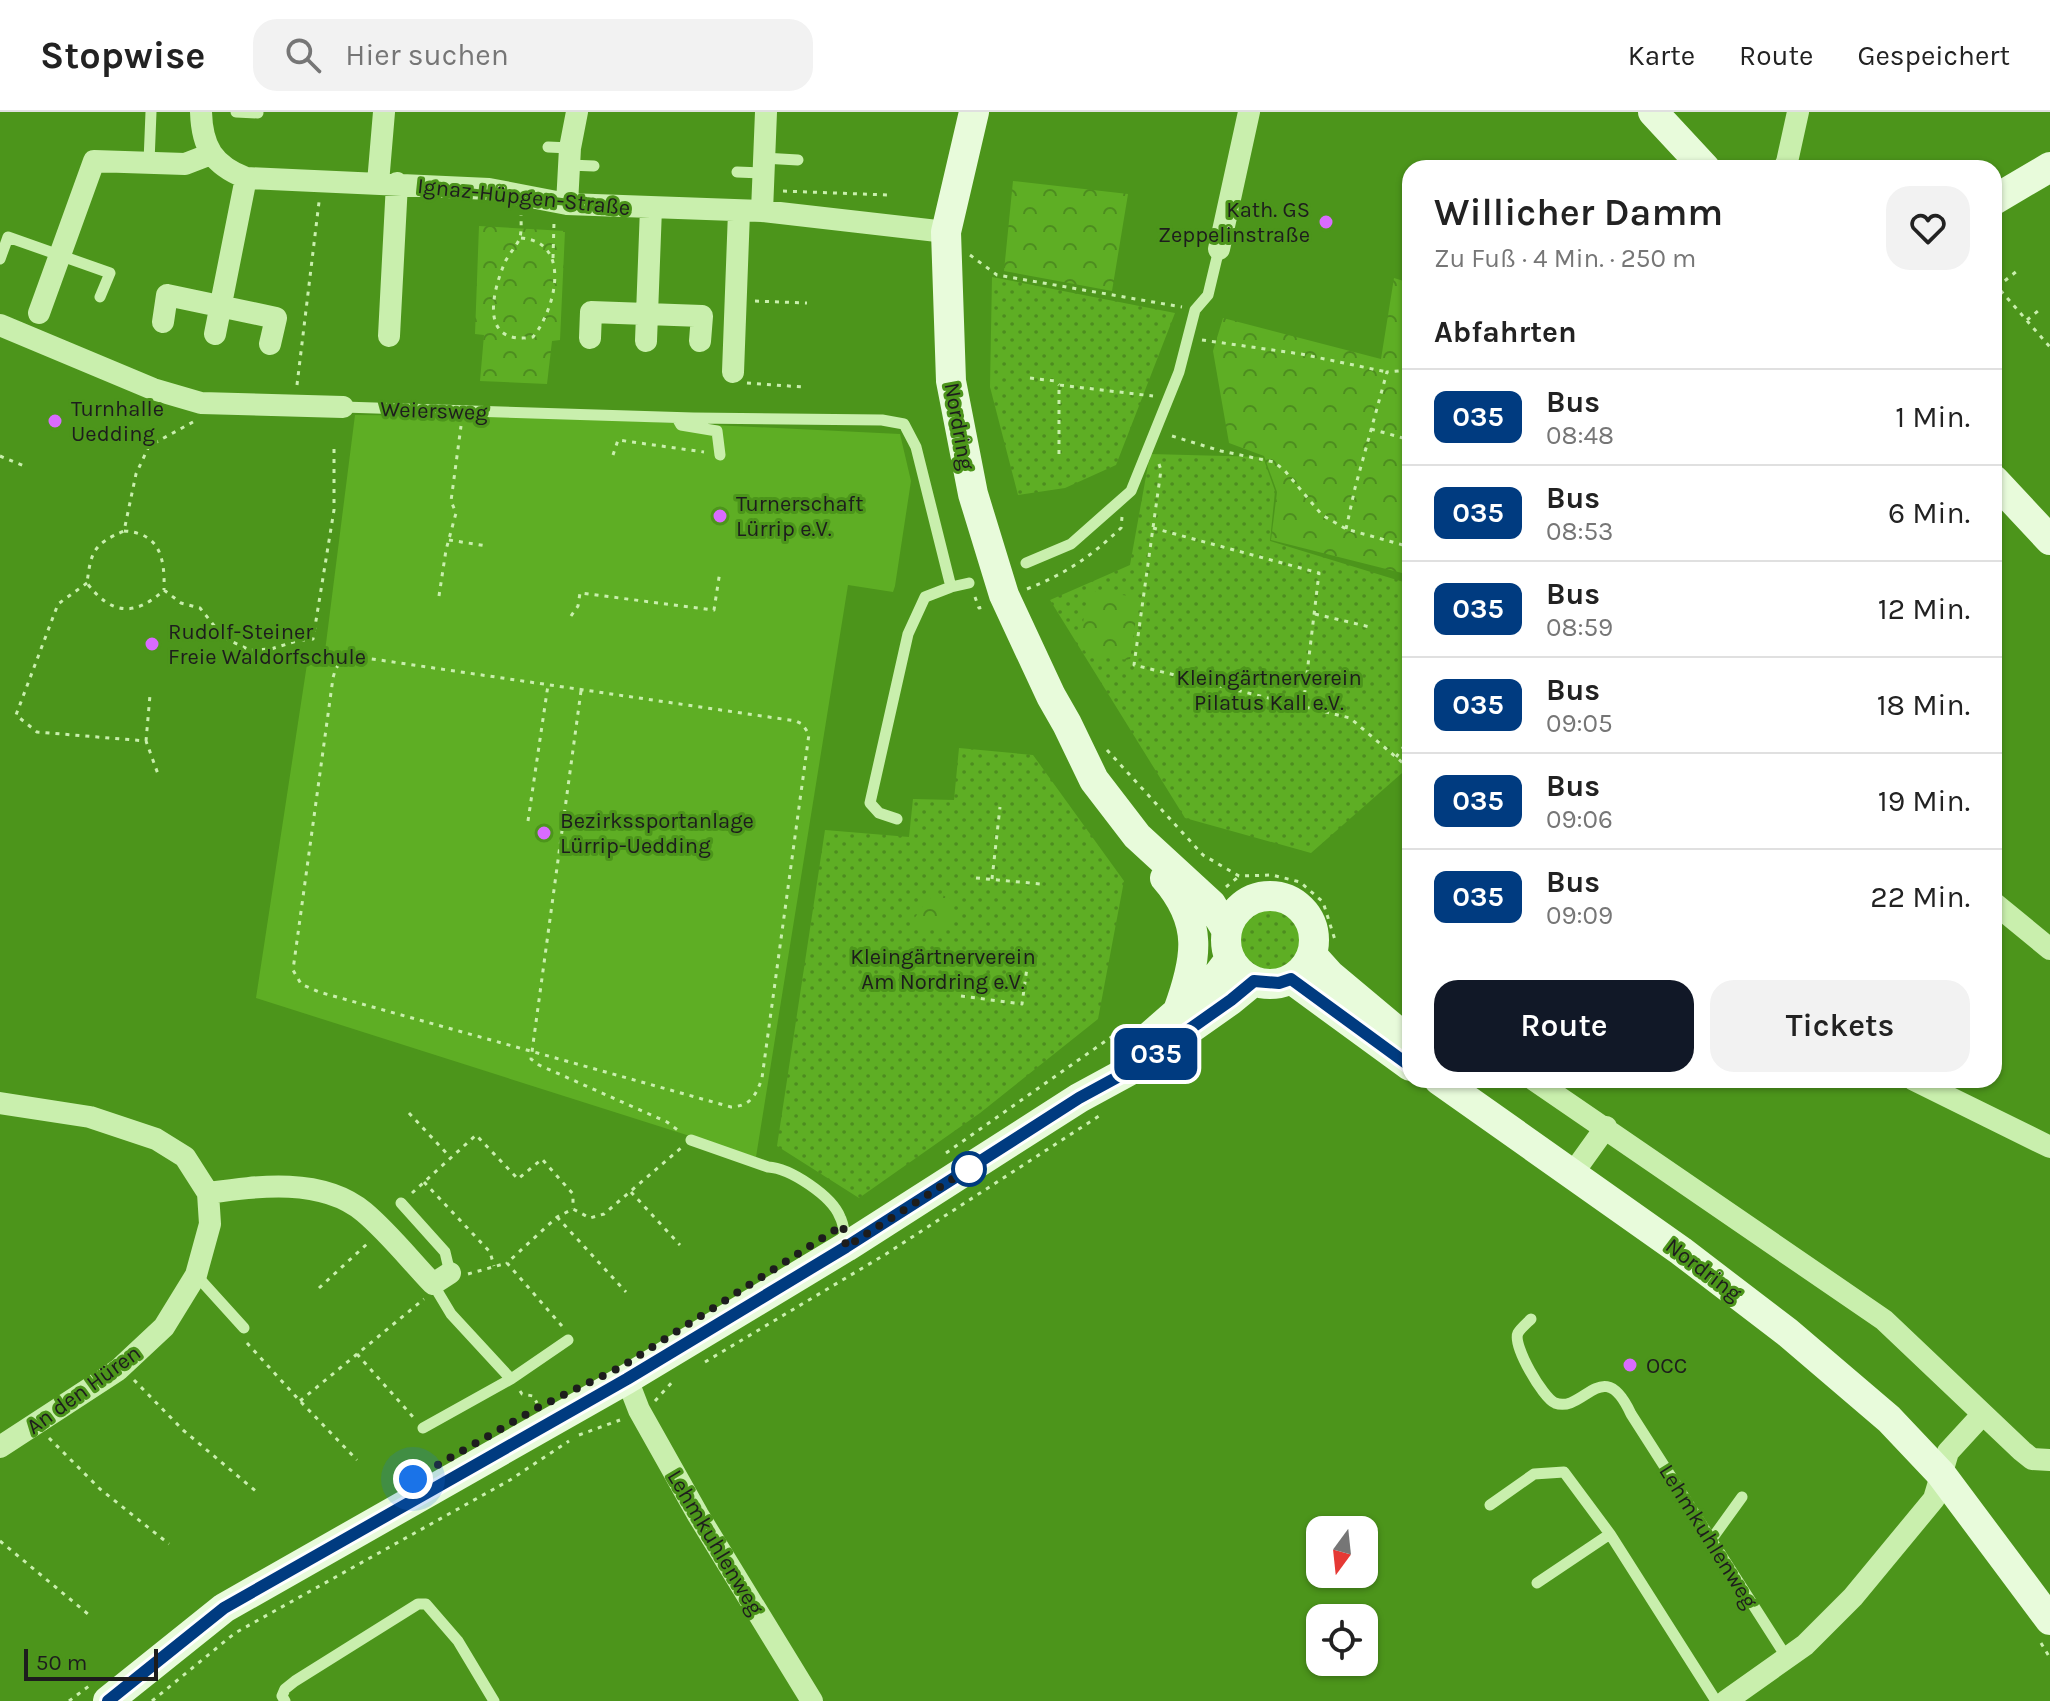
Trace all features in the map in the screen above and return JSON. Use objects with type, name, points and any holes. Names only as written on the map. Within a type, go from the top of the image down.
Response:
[{"type":"main road","name":"Nordring","points":[[974,112],[957,243],[951,381],[973,494],[1004,595],[1094,780],[1137,836],[1211,904],[1236,968],[1254,981]]},
{"type":"main road","points":[[1653,112],[1698,160]]},
{"type":"main road","points":[[2002,195],[2050,167]]},
{"type":"main road","points":[[2002,489],[2050,540]]},
{"type":"main road","name":"Nordring","points":[[1067,724],[1168,840],[1224,889],[1242,890]]},
{"type":"main road","points":[[1137,836],[1182,900],[1192,927],[1194,958],[1177,1014]]},
{"type":"main road","points":[[1079,1098],[1214,980],[1229,945],[1242,890],[1257,898],[1285,898],[1297,905],[1313,927],[1314,941],[1324,954],[1330,975],[1402,1035]]},
{"type":"main road","points":[[100,1692],[224,1608],[627,1379],[846,1247],[1079,1098],[1136,1067],[1254,981],[1279,983],[1291,979],[1324,954]]},
{"type":"main road","points":[[1291,979],[1402,1060]]},
{"type":"main road","name":"Nordring","points":[[1453,1088],[1787,1332],[1889,1419],[1941,1474],[2043,1628]]},
{"type":"street","points":[[201,112],[201,134],[211,154],[226,170],[246,178],[215,334]]},
{"type":"street","name":"Ignaz-Hüpgen-Straße","points":[[384,112],[388,183],[389,336]]},
{"type":"street","points":[[561,202],[577,112]]},
{"type":"street","points":[[762,183],[766,112]]},
{"type":"street","points":[[1219,249],[1249,112]]},
{"type":"street","points":[[1786,160],[1798,112]]},
{"type":"street","points":[[39,313],[94,161],[185,164],[211,154]]},
{"type":"street","name":"Ignaz-Hüpgen-Straße","points":[[246,178],[489,189],[561,202],[739,212],[762,183],[957,243]]},
{"type":"street","name":"Ignaz-Hüpgen-Straße","points":[[646,341],[651,208]]},
{"type":"street","points":[[733,372],[739,212]]},
{"type":"street","points":[[737,267],[760,267]]},
{"type":"street","points":[[163,322],[167,295],[276,318],[270,344]]},
{"type":"street","points":[[590,338],[591,312],[647,313],[702,316],[700,341]]},
{"type":"street","name":"Weiersweg","points":[[0,325],[153,389],[201,403],[343,407]]},
{"type":"street","points":[[734,345],[757,345]]},
{"type":"street","points":[[2002,910],[2050,949]]},
{"type":"street","points":[[1546,1088],[1884,1320],[2032,1459],[2050,1460]]},
{"type":"street","points":[[1930,1088],[2050,1147]]},
{"type":"street","points":[[0,1103],[90,1117],[156,1139],[185,1157],[208,1193],[293,1187],[339,1196],[364,1212],[440,1282]]},
{"type":"street","points":[[1573,1173],[1606,1127]]},
{"type":"street","name":"An den Hüren","points":[[0,1447],[121,1367],[164,1327],[196,1275],[210,1224],[208,1193]]},
{"type":"street","name":"Lehmkuhlenweg","points":[[627,1379],[639,1410],[698,1515],[812,1701]]},
{"type":"street","points":[[1726,1701],[1819,1633],[1853,1597],[1934,1499],[1948,1452],[1982,1415]]},
{"type":"lane","points":[[149,162],[151,112]]},
{"type":"lane","points":[[236,112],[258,113]]},
{"type":"lane","points":[[548,147],[594,166]]},
{"type":"lane","points":[[737,172],[762,183],[798,160]]},
{"type":"lane","points":[[0,259],[8,237],[110,273],[100,297]]},
{"type":"lane","points":[[1026,563],[1071,544],[1131,491],[1169,398],[1195,310],[1208,295],[1219,249]]},
{"type":"lane","name":"Weiersweg","points":[[343,407],[677,418],[882,420],[904,424],[916,447],[951,587]]},
{"type":"lane","points":[[677,418],[681,425],[717,431],[720,455]]},
{"type":"lane","points":[[897,819],[879,813],[870,803],[908,634],[925,597],[969,583]]},
{"type":"lane","points":[[691,1140],[768,1167],[777,1167],[824,1194],[840,1214],[846,1247]]},
{"type":"lane","points":[[401,1203],[445,1252],[440,1282],[451,1314],[511,1379]]},
{"type":"lane","points":[[196,1275],[244,1328]]},
{"type":"lane","name":"Lehmkuhlenweg","points":[[1531,1319],[1518,1334],[1517,1344],[1545,1397],[1557,1404],[1566,1404],[1595,1388],[1612,1388],[1622,1395],[1631,1414],[1787,1659]]},
{"type":"lane","points":[[423,1428],[511,1379],[568,1340]]},
{"type":"lane","points":[[1490,1505],[1534,1474],[1564,1472],[1610,1534],[1716,1701]]},
{"type":"lane","points":[[1711,1540],[1742,1497]]},
{"type":"lane","points":[[1537,1583],[1610,1534]]},
{"type":"lane","points":[[285,1701],[282,1696],[285,1689],[295,1681],[418,1604],[426,1604],[458,1641],[494,1701]]},
{"type":"path","points":[[294,405],[322,182]]},
{"type":"path","points":[[762,183],[887,195]]},
{"type":"path","points":[[521,195],[521,238],[507,257],[493,308],[496,327],[507,337],[517,340],[533,337],[544,324],[557,274],[553,258],[561,202]]},
{"type":"path","points":[[521,238],[530,239],[553,258]]},
{"type":"path","points":[[957,243],[997,275],[1195,310]]},
{"type":"path","points":[[2002,281],[2017,271]]},
{"type":"path","points":[[2002,292],[2050,347]]},
{"type":"path","points":[[736,300],[807,303]]},
{"type":"path","points":[[2027,320],[2038,311]]},
{"type":"path","points":[[1188,336],[1223,345],[1301,354],[1387,372],[1402,371]]},
{"type":"path","points":[[733,372],[739,382],[803,387]]},
{"type":"path","points":[[1346,529],[1387,372]]},
{"type":"path","points":[[1030,378],[1055,381],[1059,385],[1169,398]]},
{"type":"path","points":[[1059,385],[1059,454]]},
{"type":"path","points":[[439,596],[456,513],[451,501],[463,411]]},
{"type":"path","points":[[124,531],[136,474],[149,446],[196,420]]},
{"type":"path","points":[[1371,429],[1402,438]]},
{"type":"path","points":[[1172,436],[1221,451],[1274,462],[1322,515],[1346,529],[1402,545]]},
{"type":"path","points":[[613,455],[618,440],[720,455]]},
{"type":"path","points":[[1151,442],[1161,470],[1134,665],[1350,718],[1402,762]]},
{"type":"path","points":[[164,590],[181,603],[200,608],[224,638],[250,650],[271,649],[313,639],[334,510],[334,446]]},
{"type":"path","points":[[0,456],[24,466]]},
{"type":"path","points":[[1153,528],[1319,573],[1303,707]]},
{"type":"path","points":[[124,531],[141,532],[154,542],[165,567],[164,590],[149,604],[126,610],[100,601],[87,583],[91,555],[107,538],[124,531]]},
{"type":"path","points":[[449,540],[487,546]]},
{"type":"path","points":[[571,616],[578,606],[580,593],[714,610],[720,571]]},
{"type":"path","points":[[87,583],[58,604],[16,715],[37,732],[146,741]]},
{"type":"path","points":[[969,583],[979,608],[988,606]]},
{"type":"path","points":[[1314,614],[1370,627]]},
{"type":"path","points":[[352,656],[581,689],[796,721],[809,734],[764,1063],[758,1090],[743,1106],[731,1107],[319,992],[301,984],[293,970],[333,678],[342,660],[352,656]]},
{"type":"path","points":[[528,821],[548,685]]},
{"type":"path","points":[[573,1209],[590,1218],[604,1214],[691,1140],[667,1122],[531,1059],[581,689]]},
{"type":"path","points":[[150,695],[146,741],[158,774]]},
{"type":"path","points":[[1396,757],[1402,749]]},
{"type":"path","points":[[992,879],[1000,807]]},
{"type":"path","points":[[1242,890],[1272,875],[1300,882],[1323,902],[1335,938],[1324,954]]},
{"type":"path","points":[[976,878],[1041,884]]},
{"type":"path","points":[[961,996],[1022,1004],[1029,953]]},
{"type":"path","points":[[944,1154],[1134,1021]]},
{"type":"path","points":[[409,1113],[451,1158]]},
{"type":"path","points":[[401,1203],[476,1135],[518,1179],[542,1159],[573,1194],[573,1209]]},
{"type":"path","points":[[424,1182],[490,1252],[494,1266]]},
{"type":"path","points":[[631,1192],[680,1245]]},
{"type":"path","points":[[300,1401],[440,1282],[507,1263],[557,1217],[573,1209]]},
{"type":"path","points":[[557,1217],[626,1292]]},
{"type":"path","points":[[319,1288],[382,1231]]},
{"type":"path","points":[[507,1263],[566,1331],[568,1340]]},
{"type":"path","points":[[244,1328],[243,1337],[357,1460]]},
{"type":"path","points":[[357,1354],[423,1428]]},
{"type":"path","points":[[121,1367],[183,1430],[258,1493]]},
{"type":"path","points":[[511,1379],[522,1394],[533,1396],[539,1407]]},
{"type":"path","points":[[35,1425],[100,1489],[169,1544]]},
{"type":"path","points":[[0,1541],[88,1614]]},
{"type":"path","points":[[2043,1628],[2050,1658]]},
{"type":"path","points":[[69,1701],[100,1692]]},
{"type":"green space","points":[[1013,181],[1128,194],[1112,291],[1004,271]]},
{"type":"green space","points":[[479,226],[565,231],[560,340],[552,341],[547,384],[480,381],[484,335],[475,334]]},
{"type":"green space","points":[[992,277],[1175,313],[1116,465],[1065,488],[1018,495],[990,387]]},
{"type":"green space","points":[[1394,278],[1402,280],[1402,573],[1271,540],[1277,492],[1264,456],[1229,443],[1213,351],[1223,318],[1381,359]]},
{"type":"green space","name":"Bezirkssportanlage Lürrip-Uedding","points":[[355,415],[551,417],[900,434],[911,481],[895,586],[893,592],[848,585],[756,1157],[256,998],[307,664],[323,667]]},
{"type":"green space","name":"Kleingärtnerverein Pilatus Kall e.V.","points":[[1150,454],[1263,457],[1275,491],[1270,541],[1402,582],[1402,773],[1311,853],[1185,818],[1050,600],[1130,565]]},
{"type":"green space","points":[[1088,591],[1139,597],[1130,660],[1088,656],[1080,642]]},
{"type":"green space","name":"Kleingärtnerverein Am Nordring e.V.","points":[[959,748],[1033,755],[1124,881],[1098,1019],[980,1113],[859,1198],[777,1146],[825,830],[909,837],[913,799],[954,800]]},
{"type":"green space","points":[[940,894],[951,899],[953,910],[950,921],[946,927],[921,926],[914,919],[928,901]]},
{"type":"green space","points":[[1270,910],[1292,918],[1300,940],[1292,962],[1270,970],[1248,962],[1240,940],[1248,918]]},
{"type":"bus line","name":"035","points":[[108,1701],[224,1608],[627,1379],[846,1247],[1079,1098],[1136,1067],[1254,981],[1267,984],[1291,979],[1313,992],[1402,1060]]},
{"type":"place","name":"Kath. GS Zeppelinstraße","points":[[1326,222]]},
{"type":"place","name":"Turnhalle Uedding","points":[[55,421]]},
{"type":"place","name":"Turnerschaft Lürrip e.V.","points":[[720,516]]},
{"type":"place","name":"Rudolf-Steiner Freie Waldorfschule","points":[[152,644]]},
{"type":"place","name":"Bezirkssportanlage Lürrip-Uedding","points":[[544,833]]},
{"type":"place","name":"OCC","points":[[1630,1365]]},
{"type":"route","points":[[413,1479],[539,1407],[621,1367],[843,1225],[846,1247],[976,1164],[969,1169]]}]
